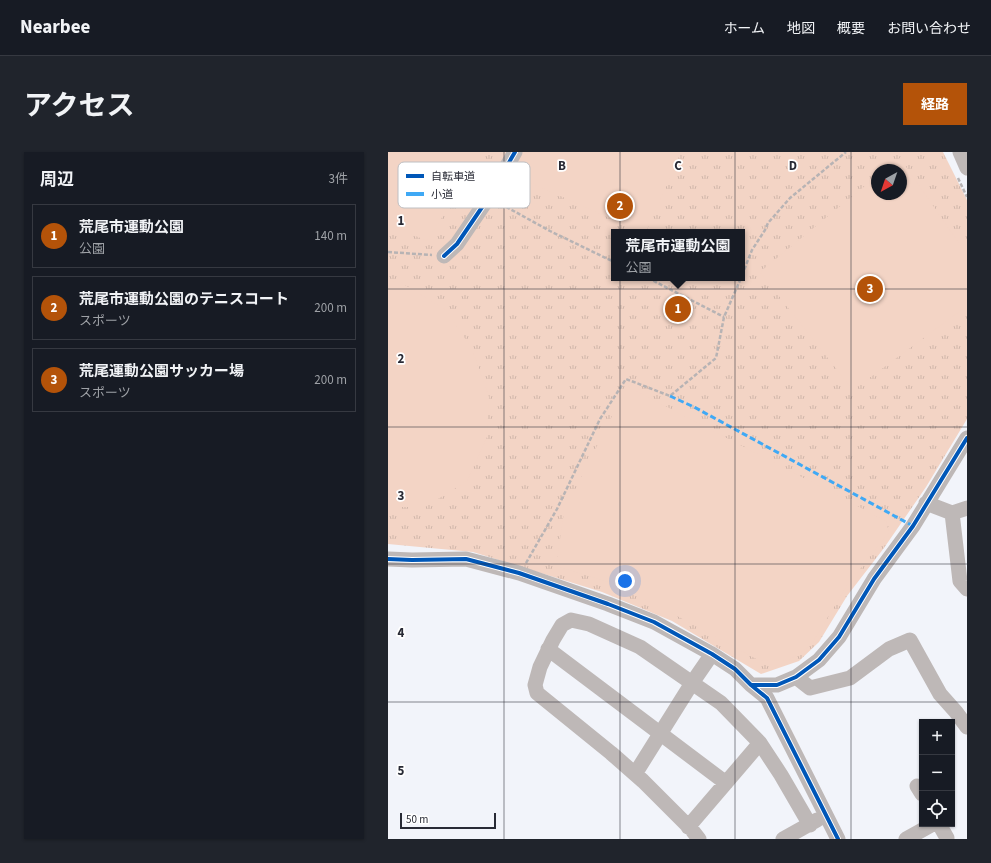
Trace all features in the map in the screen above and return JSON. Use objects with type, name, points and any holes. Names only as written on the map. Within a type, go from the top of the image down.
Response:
[{"type":"street","points":[[509,162],[515,152]]},
{"type":"street","points":[[960,152],[967,168]]},
{"type":"street","points":[[444,256],[457,244],[482,208]]},
{"type":"street","points":[[751,685],[777,686],[796,677],[819,660],[839,637],[874,578],[913,526],[967,438]]},
{"type":"street","points":[[926,503],[952,513],[967,508]]},
{"type":"street","points":[[952,513],[960,581],[967,589]]},
{"type":"street","points":[[388,559],[466,559],[519,573],[608,604],[654,622],[712,654],[735,669],[767,698],[838,839]]},
{"type":"street","points":[[699,839],[635,774],[538,693],[535,685],[540,667],[562,625],[571,620],[589,624],[640,647],[721,703],[760,743],[781,775],[810,825]]},
{"type":"street","points":[[796,677],[810,688],[850,678],[888,649],[910,640],[940,694],[967,727]]},
{"type":"street","points":[[548,650],[726,783]]},
{"type":"street","points":[[635,774],[712,654]]},
{"type":"street","points":[[688,827],[760,743]]},
{"type":"street","points":[[783,839],[810,825],[826,814]]},
{"type":"street","points":[[906,839],[928,827]]},
{"type":"street","points":[[941,827],[947,838]]},
{"type":"path","points":[[745,268],[752,250],[768,223],[790,198],[846,152]]},
{"type":"path","points":[[509,208],[550,231],[611,261]]},
{"type":"path","points":[[388,252],[444,256]]},
{"type":"path","points":[[654,281],[724,317]]},
{"type":"path","points":[[519,573],[536,548],[557,509],[600,418],[626,379],[670,396],[716,358],[724,317],[740,281]]},
{"type":"green space","points":[[388,152],[943,152],[967,200],[967,419],[926,487],[884,548],[847,596],[819,642],[799,661],[761,674],[672,621],[602,592],[473,552],[388,544]]},
{"type":"green space","points":[[388,152],[483,152],[477,162],[398,162],[398,208],[448,208],[427,241],[393,226],[388,226]]},
{"type":"green space","points":[[531,152],[681,152],[647,229],[634,229],[530,182],[530,162],[527,162]]},
{"type":"green space","points":[[900,158],[904,164],[892,164]]},
{"type":"green space","points":[[907,168],[967,255],[967,306],[853,390],[760,272],[871,181],[871,200],[907,200]]},
{"type":"green space","points":[[388,281],[400,282],[446,310],[472,349],[489,397],[487,437],[467,481],[425,507],[388,507]]},
{"type":"green space","points":[[627,386],[886,521],[889,532],[846,587],[811,645],[789,660],[760,661],[666,610],[608,582],[556,566],[564,512]]},
{"type":"marked path","points":[[670,396],[694,407],[913,526]]},
{"type":"cycle path","points":[[509,162],[515,152]]},
{"type":"cycle path","points":[[444,256],[457,244],[482,208]]},
{"type":"cycle path","points":[[751,685],[777,685],[796,677],[819,660],[839,637],[874,579],[913,526],[967,438]]},
{"type":"cycle path","points":[[388,559],[466,559],[519,573],[608,604],[654,622],[712,654],[735,669],[767,698],[838,839]]},
{"type":"place","name":"荒尾市運動公園のテニスコート","points":[[620,206]]},
{"type":"place","name":"荒尾運動公園サッカー場","points":[[870,289]]},
{"type":"place","name":"荒尾市運動公園","points":[[678,309]]}]
